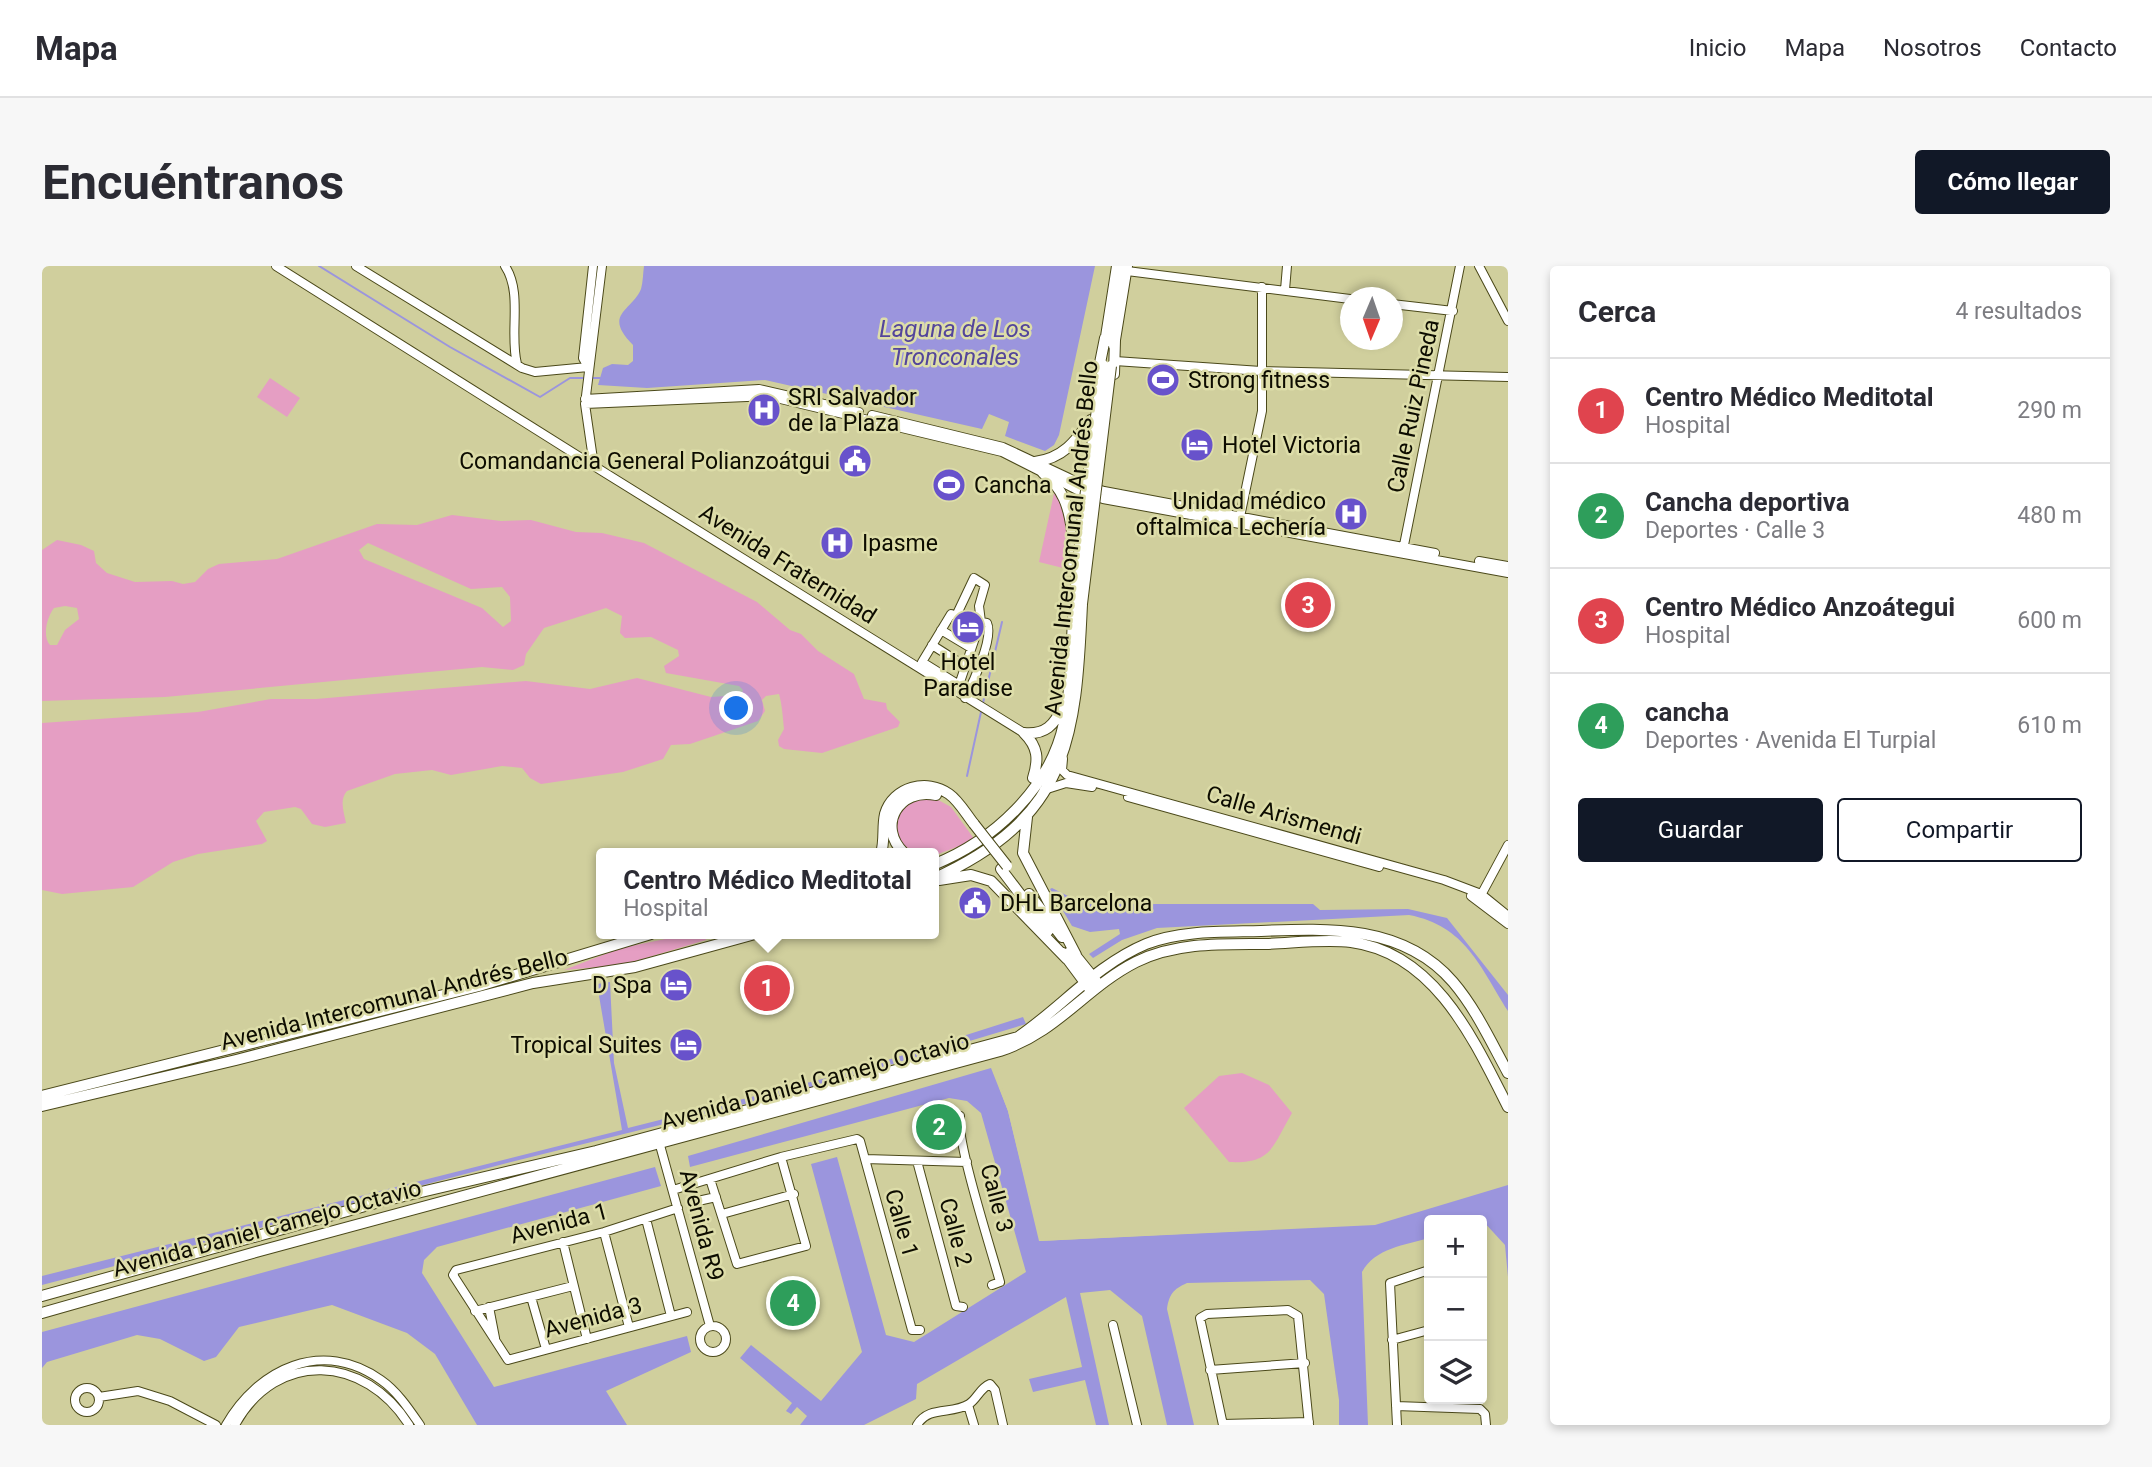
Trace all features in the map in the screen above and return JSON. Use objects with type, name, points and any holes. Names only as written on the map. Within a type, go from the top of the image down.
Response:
[{"type":"main road","name":"Avenida Intercomunal Andrés Bello","points":[[939,877],[995,846],[1028,815],[1064,750],[1073,724],[1078,604],[1110,364],[1110,339],[1124,268]]},
{"type":"main road","points":[[1073,553],[1091,420],[1110,339]]},
{"type":"main road","points":[[1076,651],[1100,494],[1110,364]]},
{"type":"main road","points":[[1035,462],[1052,459],[1064,452],[1091,420]]},
{"type":"main road","points":[[1043,473],[1053,481],[1068,504],[1073,553],[1076,651]]},
{"type":"main road","name":"Avenida Intercomunal Andrés Bello","points":[[939,860],[992,834],[1018,808],[1050,757],[1063,725],[1076,651]]},
{"type":"main road","points":[[1024,733],[1033,734],[1049,728],[1067,698]]},
{"type":"main road","points":[[1018,808],[1037,767],[1035,744],[1024,733]]},
{"type":"main road","points":[[882,848],[885,815],[895,798],[911,787],[932,786],[948,793],[1092,984]]},
{"type":"main road","points":[[900,848],[892,836],[891,818],[898,805],[908,797],[926,793],[938,795],[971,825]]},
{"type":"main road","points":[[1028,815],[1023,853],[1072,957]]},
{"type":"main road","points":[[939,879],[971,876],[991,881],[1072,957]]},
{"type":"main road","name":"Avenida Daniel Camejo Octavio","points":[[42,1313],[658,1140],[1019,1045],[1042,1034],[1092,984],[1148,943],[1174,938],[1214,932],[1343,929],[1382,937],[1412,950],[1452,981],[1508,1073]]},
{"type":"main road","name":"Avenida Intercomunal Andrés Bello","points":[[42,1096],[478,986],[634,939]]},
{"type":"main road","name":"Avenida Intercomunal Andrés Bello","points":[[42,1106],[236,1060],[524,985],[579,975],[611,973],[713,939]]},
{"type":"main road","name":"Avenida Daniel Camejo Octavio","points":[[1092,984],[1159,953],[1188,947],[1340,942],[1388,951],[1415,969],[1441,992],[1462,1022],[1508,1107]]},
{"type":"main road","points":[[1486,1034],[1508,1061]]},
{"type":"main road","name":"Avenida Daniel Camejo Octavio","points":[[42,1296],[383,1201],[658,1140]]},
{"type":"street","name":"Avenida Fraternidad","points":[[276,266],[1024,733]]},
{"type":"street","points":[[356,266],[517,364],[535,372],[588,368]]},
{"type":"street","points":[[505,266],[514,281],[513,342],[517,364]]},
{"type":"street","points":[[588,368],[583,358],[593,266]]},
{"type":"street","points":[[594,466],[585,397],[602,266]]},
{"type":"street","points":[[1285,290],[1287,266]]},
{"type":"street","name":"Calle Ruiz Pineda","points":[[1403,550],[1460,266]]},
{"type":"street","points":[[1479,266],[1508,321]]},
{"type":"street","points":[[1124,268],[1340,298]]},
{"type":"street","points":[[1240,517],[1262,411],[1262,287]]},
{"type":"street","points":[[1403,305],[1453,311]]},
{"type":"street","points":[[1110,364],[1508,377]]},
{"type":"street","points":[[585,397],[769,390],[1012,450],[1082,488]]},
{"type":"street","points":[[585,397],[768,396],[1002,453],[1043,473],[1100,494],[1403,550],[1508,566]]},
{"type":"street","points":[[1100,494],[1240,517],[1508,573]]},
{"type":"street","points":[[956,616],[972,579],[977,579],[985,585],[979,606],[980,625],[958,685],[922,663],[951,613],[956,616],[980,625],[987,623],[989,631],[969,700]]},
{"type":"street","points":[[941,630],[971,648]]},
{"type":"street","points":[[932,645],[965,666]]},
{"type":"street","name":"Calle Arismendi","points":[[1064,750],[1062,770],[1071,776],[1403,868],[1480,897],[1508,916]]},
{"type":"street","name":"Calle Arismendi","points":[[1044,790],[1066,783],[1097,789],[1435,883],[1480,897],[1508,924]]},
{"type":"street","points":[[1480,897],[1508,845]]},
{"type":"street","name":"Calle 3","points":[[960,1116],[967,1162],[1000,1282],[992,1285]]},
{"type":"street","points":[[673,1190],[853,1138],[860,1140],[865,1159],[967,1162]]},
{"type":"street","name":"Avenida R9","points":[[658,1140],[710,1326]]},
{"type":"street","points":[[710,1178],[736,1262],[739,1264],[807,1243],[781,1157]]},
{"type":"street","name":"Calle 1","points":[[865,1159],[912,1330],[920,1330]]},
{"type":"street","name":"Calle 2","points":[[917,1161],[956,1306],[963,1307]]},
{"type":"street","points":[[722,1214],[794,1194]]},
{"type":"street","points":[[698,1201],[716,1197]]},
{"type":"street","name":"Avenida 1","points":[[475,1311],[453,1276],[456,1270],[604,1232],[678,1208]]},
{"type":"street","points":[[646,1219],[671,1316]]},
{"type":"street","points":[[604,1232],[629,1326]]},
{"type":"street","points":[[563,1242],[587,1339]]},
{"type":"street","points":[[1397,1425],[1390,1283],[1424,1272]]},
{"type":"street","points":[[497,1345],[475,1311],[573,1286]]},
{"type":"street","points":[[531,1297],[546,1349]]},
{"type":"street","points":[[489,1307],[497,1345]]},
{"type":"street","points":[[1292,1310],[1298,1316],[1305,1363],[1309,1424],[1223,1425],[1199,1321],[1208,1314],[1292,1310]]},
{"type":"street","name":"Avenida 3","points":[[497,1345],[508,1359],[687,1312]]},
{"type":"street","points":[[1113,1325],[1137,1425]]},
{"type":"street","points":[[1392,1340],[1424,1331]]},
{"type":"street","points":[[226,1425],[239,1402],[277,1371],[304,1362],[328,1361],[345,1363],[381,1379],[420,1425]]},
{"type":"street","points":[[1210,1370],[1305,1363]]},
{"type":"street","points":[[235,1425],[253,1399],[277,1380],[296,1373],[325,1370],[348,1374],[372,1384],[398,1408],[409,1425]]},
{"type":"street","points":[[917,1425],[924,1416],[968,1405],[986,1385],[993,1386],[1003,1425]]},
{"type":"street","points":[[99,1398],[138,1391],[170,1401],[216,1425]]},
{"type":"street","points":[[968,1405],[974,1425]]},
{"type":"street","points":[[1396,1406],[1480,1409],[1485,1414],[1486,1425]]},
{"type":"shaded area","points":[[270,378],[300,398],[287,417],[257,397]]},
{"type":"shaded area","points":[[1055,489],[1064,508],[1068,527],[1063,568],[1039,562]]},
{"type":"shaded area","points":[[452,515],[501,521],[531,520],[576,532],[602,533],[644,543],[757,602],[790,630],[801,634],[818,651],[854,674],[864,699],[886,703],[887,709],[900,722],[898,727],[822,753],[784,749],[779,746],[778,740],[784,729],[779,694],[766,696],[762,700],[765,711],[758,721],[690,744],[671,745],[663,759],[623,772],[541,784],[530,778],[522,768],[502,766],[451,775],[432,770],[395,774],[347,791],[343,802],[346,823],[325,827],[312,824],[301,809],[295,807],[264,812],[256,821],[267,841],[262,844],[198,854],[173,862],[133,887],[62,894],[42,890],[42,723],[198,712],[271,699],[316,699],[526,681],[590,689],[637,678],[711,697],[741,695],[743,690],[739,686],[666,673],[664,666],[679,656],[678,650],[651,637],[625,638],[620,633],[622,616],[606,608],[544,628],[526,654],[524,665],[513,670],[482,667],[165,697],[42,701],[42,550],[57,540],[94,551],[96,563],[107,573],[135,582],[172,581],[183,584],[195,582],[208,569],[219,564],[277,559],[377,524],[417,525]],"holes":[[[368,543],[471,589],[502,587],[510,597],[511,621],[503,627],[482,608],[364,559],[359,550]],[[54,608],[77,608],[79,619],[65,630],[57,645],[50,645],[46,632],[49,616]]]},
{"type":"shaded area","points":[[931,796],[951,807],[975,840],[939,854],[939,848],[908,848],[900,841],[897,834],[902,805]]},
{"type":"shaded area","points":[[665,939],[706,940],[622,965],[564,970],[621,948]]},
{"type":"shaded area","points":[[1242,1073],[1269,1085],[1292,1113],[1275,1144],[1263,1156],[1243,1162],[1229,1162],[1184,1108],[1219,1076]]},
{"type":"shaded area","points":[[798,1284],[806,1318],[788,1322],[780,1288]]},
{"type":"water","name":"Laguna de Los Tronconales","points":[[644,266],[1095,266],[1059,435],[1054,445],[1045,451],[1005,436],[1009,422],[989,414],[982,429],[765,380],[647,388],[598,385],[603,368],[612,364],[628,365],[633,361],[633,345],[624,335],[620,319],[641,289]]},
{"type":"water","points":[[1050,889],[1084,904],[1313,904],[1320,910],[1408,909],[1447,918],[1508,995],[1508,1011],[1469,951],[1445,928],[1428,920],[1409,915],[1157,928],[1122,940],[1093,958],[1089,954],[1120,934],[1119,929],[1090,932],[1072,926]]},
{"type":"water","points":[[610,982],[614,1063],[628,1128],[850,1072],[1023,1017],[1026,1024],[826,1084],[515,1161],[42,1285],[42,1276],[622,1130],[597,984]]},
{"type":"water","points":[[991,1068],[1008,1111],[1040,1241],[1375,1225],[1508,1185],[1508,1277],[1505,1245],[1487,1225],[1487,1215],[1424,1215],[1424,1239],[1391,1249],[1368,1264],[1362,1272],[1368,1425],[1339,1425],[1339,1400],[1324,1294],[1310,1280],[1187,1283],[1172,1293],[1167,1309],[1194,1425],[1167,1425],[1142,1316],[1110,1290],[1080,1293],[1109,1425],[1096,1425],[1085,1380],[1033,1392],[1029,1379],[1082,1367],[1066,1297],[917,1384],[916,1399],[864,1425],[800,1425],[807,1416],[797,1407],[791,1414],[786,1411],[792,1403],[740,1358],[751,1345],[821,1401],[862,1352],[811,1164],[837,1157],[886,1335],[914,1342],[1026,1272],[981,1113],[967,1101],[949,1098],[690,1167],[688,1156]]},
{"type":"water","points":[[655,1167],[661,1186],[437,1247],[424,1260],[422,1273],[494,1387],[687,1336],[691,1352],[606,1391],[627,1425],[477,1425],[435,1354],[407,1333],[332,1305],[239,1327],[216,1357],[204,1361],[160,1339],[137,1335],[47,1362],[42,1368],[42,1332]]},
{"type":"pier","points":[[1001,1086],[1010,1110],[1041,1238],[1261,1227],[1261,1230],[1039,1241],[1008,1111],[999,1087]]},
{"type":"waterway","points":[[319,266],[450,347],[540,397],[570,378],[585,378]]},
{"type":"waterway","points":[[591,378],[600,378]]},
{"type":"waterway","points":[[983,703],[1002,622]]},
{"type":"waterway","points":[[967,776],[981,712]]},
{"type":"place","name":"Strong fitness","points":[[1163,380]]},
{"type":"place","name":"SRI Salvador de la Plaza","points":[[764,410]]},
{"type":"place","name":"Hotel Victoria","points":[[1197,445]]},
{"type":"place","name":"Comandancia General Polianzoátgui","points":[[855,461]]},
{"type":"place","name":"Cancha","points":[[949,485]]},
{"type":"place","name":"Unidad médico oftalmica Lechería","points":[[1351,514]]},
{"type":"place","name":"Ipasme","points":[[837,543]]},
{"type":"place","name":"Centro Médico Anzoátegui","points":[[1308,605]]},
{"type":"place","name":"Hotel Paradise","points":[[968,627]]},
{"type":"place","name":"DHL Barcelona","points":[[975,903]]},
{"type":"place","name":"D Spa","points":[[676,985]]},
{"type":"place","name":"Centro Médico Meditotal","points":[[767,988]]},
{"type":"place","name":"Tropical Suites","points":[[686,1045]]},
{"type":"place","name":"Cancha deportiva","points":[[939,1127]]},
{"type":"place","name":"cancha","points":[[793,1303]]}]
